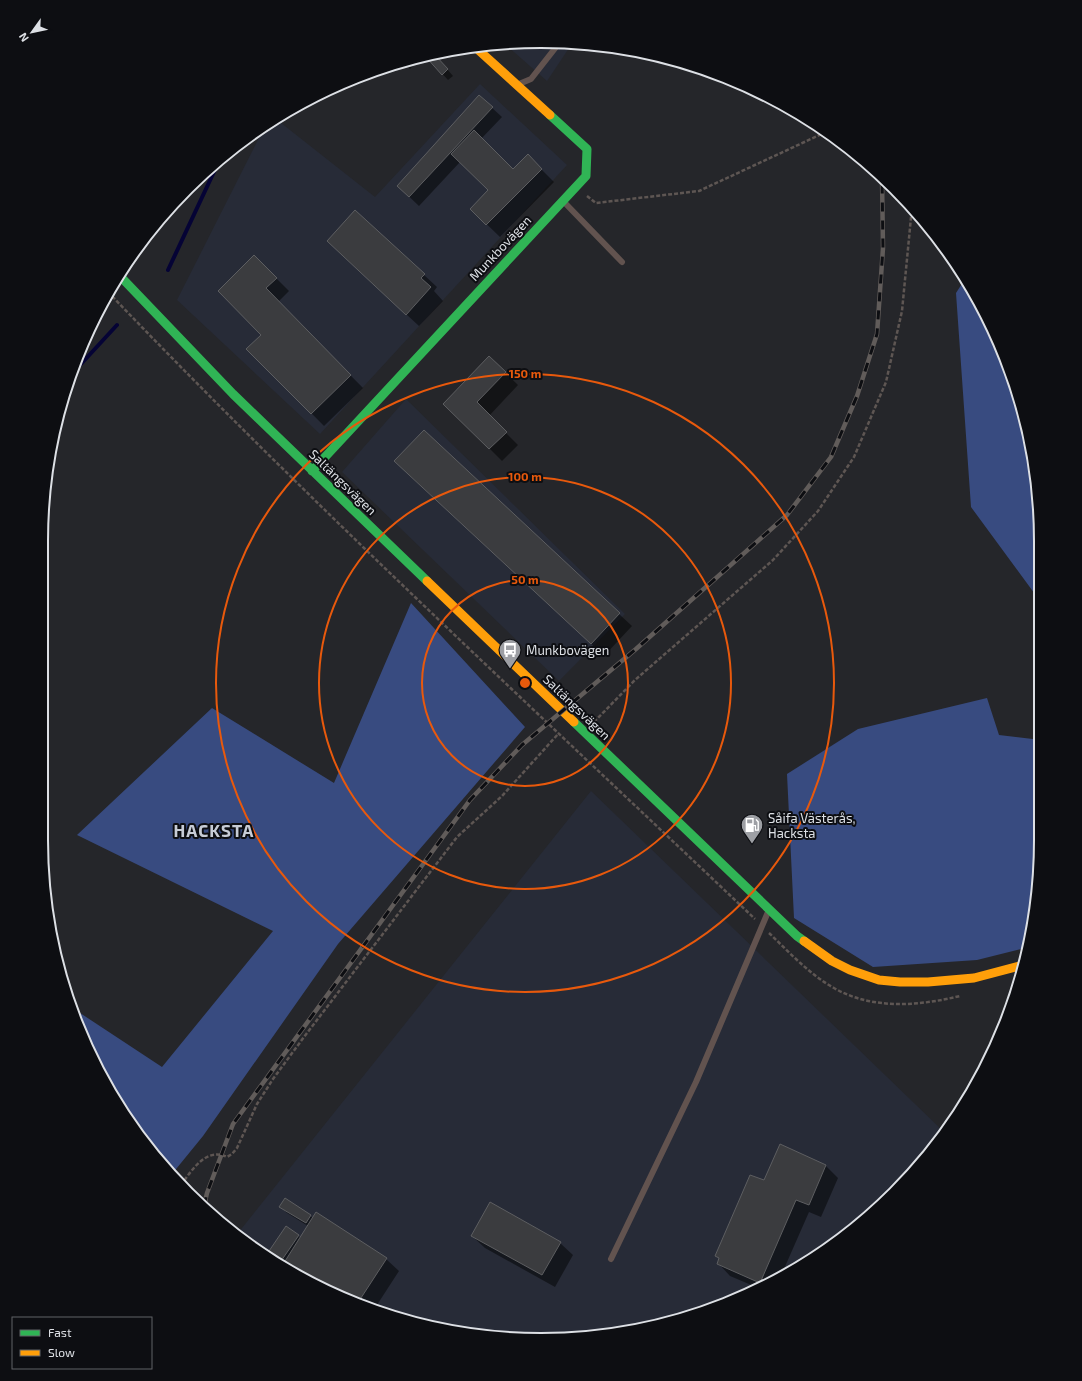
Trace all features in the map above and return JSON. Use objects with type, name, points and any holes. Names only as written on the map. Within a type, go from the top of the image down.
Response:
[{"type":"street","name":"Munkbovägen","points":[[312,472],[586,176],[587,149],[480,52]]},
{"type":"street","name":"Saltängsvägen","points":[[123,280],[233,394],[312,472],[797,936],[832,961],[850,970],[879,980],[928,982],[974,978],[1017,966]]},
{"type":"lane","points":[[518,85],[531,79],[555,48]]},
{"type":"lane","points":[[563,200],[622,262]]},
{"type":"lane","points":[[611,1259],[696,1082],[769,910]]},
{"type":"path","points":[[575,187],[596,204],[699,191],[820,135]]},
{"type":"path","points":[[572,746],[635,680],[772,560],[818,511],[854,457],[888,375],[902,311],[911,215]]},
{"type":"path","points":[[184,1181],[200,1161],[208,1155],[217,1154],[227,1157],[232,1154],[237,1148],[257,1104],[273,1079],[457,837],[502,796],[559,733]]},
{"type":"shaded area","points":[[511,49],[568,49],[547,81]]},
{"type":"shaded area","points":[[480,84],[567,165],[320,434],[177,300],[260,136],[281,123],[375,197]]},
{"type":"shaded area","points":[[962,284],[983,323],[996,352],[1008,383],[1017,413],[1025,445],[1030,477],[1033,509],[1034,593],[971,507],[956,293]]},
{"type":"shaded area","points":[[406,399],[625,614],[559,681],[342,472]]},
{"type":"shaded area","points":[[411,603],[525,727],[338,944],[203,1136],[175,1170],[131,1114],[114,1086],[99,1058],[80,1013],[162,1067],[273,931],[77,835],[212,708],[334,783]]},
{"type":"shaded area","points":[[987,698],[999,735],[1034,739],[1033,872],[1030,904],[1022,949],[977,960],[873,967],[794,918],[787,774],[858,729]]},
{"type":"shaded area","points":[[591,791],[940,1129],[912,1165],[890,1189],[866,1211],[815,1250],[788,1267],[759,1282],[699,1307],[637,1324],[605,1329],[541,1333],[509,1332],[445,1324],[413,1316],[383,1307],[323,1282],[294,1267],[240,1230]]},
{"type":"building","points":[[438,59],[448,69],[442,75],[429,61]]},
{"type":"building","points":[[479,95],[493,107],[409,197],[397,186]]},
{"type":"building","points":[[474,130],[513,169],[528,154],[542,169],[486,225],[470,209],[488,190],[451,154]]},
{"type":"building","points":[[355,210],[425,274],[421,278],[431,287],[406,315],[327,241]]},
{"type":"building","points":[[254,255],[277,278],[266,288],[351,375],[311,414],[246,349],[261,335],[218,291]]},
{"type":"building","points":[[489,356],[506,372],[477,402],[507,432],[489,449],[443,404]]},
{"type":"building","points":[[424,430],[620,613],[591,644],[394,461]]},
{"type":"building","points":[[780,1144],[826,1165],[809,1205],[796,1200],[761,1281],[758,1282],[717,1264],[719,1258],[715,1256],[750,1175],[764,1180]]},
{"type":"building","points":[[285,1198],[311,1215],[306,1223],[279,1207]]},
{"type":"building","points":[[490,1202],[561,1242],[542,1275],[471,1236]]},
{"type":"building","points":[[316,1212],[387,1258],[361,1298],[323,1282],[285,1261]]},
{"type":"building","points":[[286,1226],[299,1235],[282,1260],[269,1251]]},
{"type":"waterway","points":[[168,270],[214,172]]},
{"type":"waterway","points":[[82,363],[117,325]]},
{"type":"railway","points":[[205,1201],[233,1124],[470,800],[522,745],[636,649],[787,515],[831,457],[857,396],[877,334],[883,248],[882,185]]},
{"type":"traffic: fast","points":[[312,471],[586,176],[587,149],[550,115]]},
{"type":"traffic: fast","points":[[123,279],[233,394],[427,581]]},
{"type":"traffic: fast","points":[[574,722],[797,936],[804,941]]},
{"type":"traffic: slow","points":[[480,52],[550,115]]},
{"type":"traffic: slow","points":[[427,581],[574,722]]},
{"type":"traffic: slow","points":[[804,941],[832,961],[850,970],[879,980],[928,982],[974,978],[1017,966]]},
{"type":"place","name":"Munkbovägen","points":[[510,670]]},
{"type":"place","name":"Såifa Västerås, Hacksta","points":[[752,844]]},
{"type":"district","name":"HACKSTA","points":[[214,830]]}]
